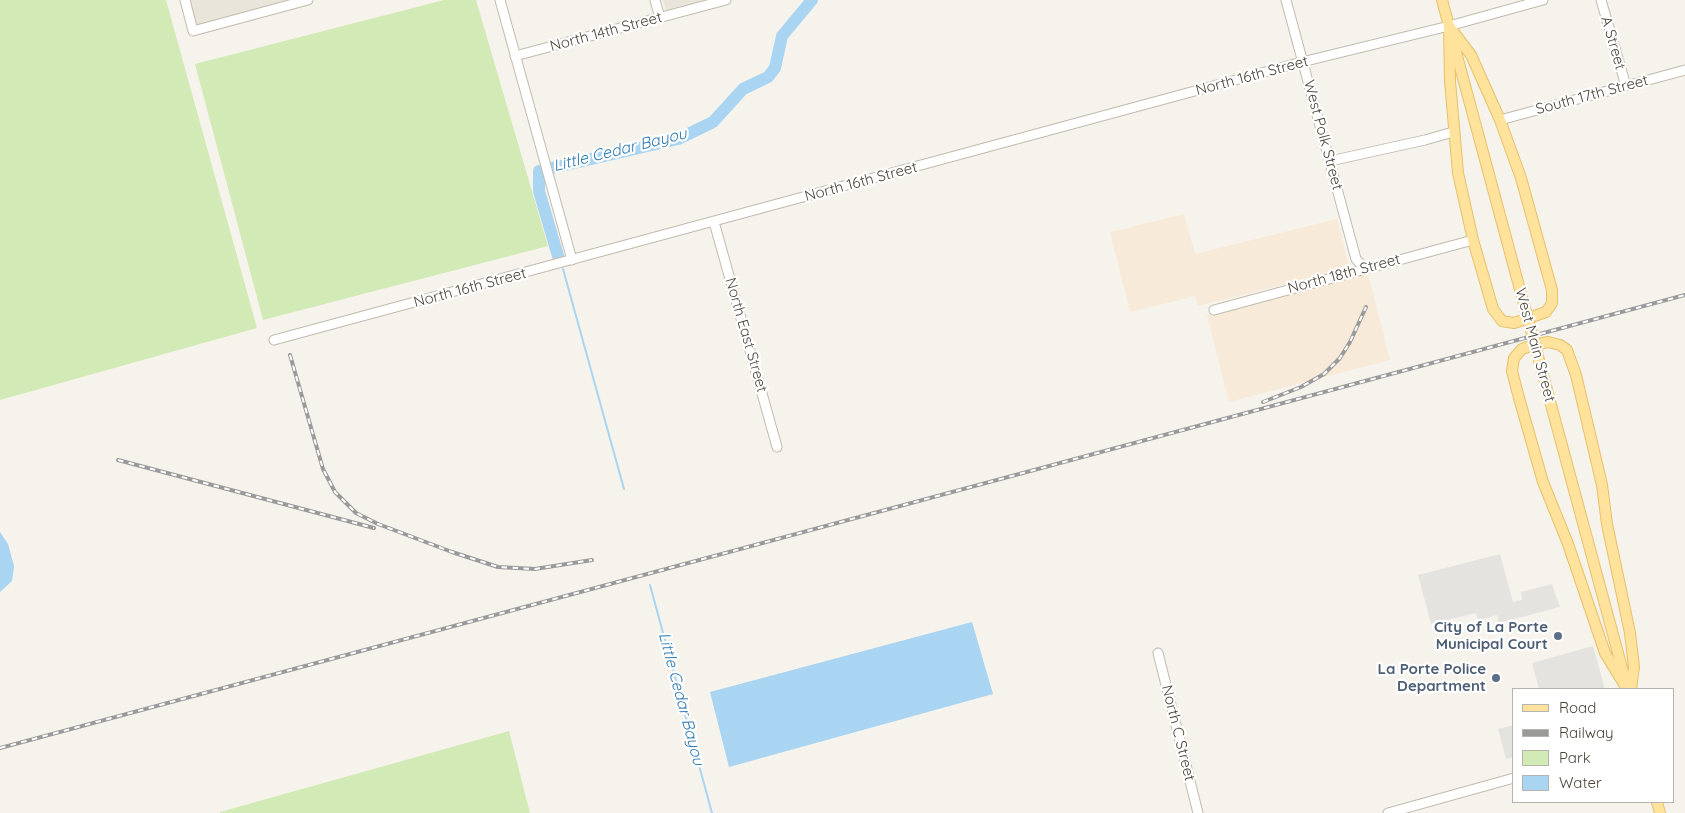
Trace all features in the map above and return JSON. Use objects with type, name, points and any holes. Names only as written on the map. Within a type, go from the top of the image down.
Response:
[{"type":"main road","name":"West Main Street","points":[[1442,0],[1629,688]]},
{"type":"main road","points":[[1449,26],[1471,55],[1500,120],[1522,178],[1552,290],[1552,303],[1546,312],[1514,323],[1507,323],[1498,318],[1493,309],[1473,240],[1458,173],[1453,132],[1449,26]]},
{"type":"main road","points":[[1628,688],[1605,654],[1568,544],[1543,482],[1519,398],[1512,371],[1514,358],[1522,349],[1533,345],[1548,342],[1560,345],[1568,350],[1576,375],[1602,485],[1606,524],[1630,633],[1634,667],[1629,688]]},
{"type":"street","points":[[185,0],[193,31],[308,0]]},
{"type":"street","points":[[500,0],[543,161],[572,260]]},
{"type":"street","points":[[655,0],[660,18]]},
{"type":"street","name":"North 14th Street","points":[[515,56],[726,0]]},
{"type":"street","name":"West Polk Street","points":[[1286,0],[1356,259],[1364,268]]},
{"type":"street","name":"North 16th Street","points":[[274,340],[1302,62],[1449,26],[1543,0]]},
{"type":"street","name":"A Street","points":[[1601,0],[1626,86]]},
{"type":"street","name":"South 17th Street","points":[[1500,120],[1685,70]]},
{"type":"street","points":[[1330,161],[1453,132]]},
{"type":"street","name":"North East Street","points":[[714,222],[778,447]]},
{"type":"street","name":"North 18th Street","points":[[1214,310],[1473,240]]},
{"type":"street","name":"North C Street","points":[[1158,653],[1198,813]]},
{"type":"street","points":[[1388,813],[1512,779]]},
{"type":"shaded area","points":[[190,0],[293,0],[196,27]]},
{"type":"shaded area","points":[[663,0],[705,0],[666,11]]},
{"type":"shaded area","points":[[1184,214],[1195,254],[1337,219],[1349,268],[1198,306],[1195,296],[1130,312],[1110,232]]},
{"type":"shaded area","points":[[1368,273],[1390,360],[1229,402],[1207,315]]},
{"type":"shaded area","points":[[1500,554],[1513,602],[1522,600],[1521,592],[1552,584],[1560,607],[1499,623],[1497,615],[1478,620],[1476,613],[1431,624],[1418,575]]},
{"type":"shaded area","points":[[1593,646],[1605,688],[1539,688],[1532,663]]},
{"type":"shaded area","points":[[1512,726],[1512,758],[1506,759],[1498,729]]},
{"type":"green space","points":[[0,0],[166,0],[257,328],[0,400]]},
{"type":"green space","points":[[444,0],[476,0],[548,246],[263,320],[195,64]]},
{"type":"green space","points":[[509,731],[530,813],[220,813],[220,812]]},
{"type":"water","points":[[0,532],[8,544],[14,566],[12,581],[0,592]]},
{"type":"water","points":[[972,622],[993,694],[729,767],[710,692]]},
{"type":"waterway","name":"Little Cedar Bayou","points":[[558,256],[539,191],[539,171],[678,139],[713,122],[743,89],[768,77],[775,68],[782,36],[812,0]]},
{"type":"waterway","name":"Little Cedar Bayou","points":[[563,269],[624,489]]},
{"type":"waterway","name":"Little Cedar Bayou","points":[[650,585],[712,813]]},
{"type":"railway","points":[[0,748],[1685,295]]},
{"type":"railway","points":[[1263,402],[1301,387],[1324,374],[1340,358],[1350,342],[1366,307]]},
{"type":"railway","points":[[290,355],[323,469],[335,492],[356,513],[378,524],[498,567],[535,569],[592,560]]},
{"type":"railway","points":[[118,460],[374,528]]},
{"type":"place","name":"City of La Porte Municipal Court","points":[[1558,636]]},
{"type":"place","name":"La Porte Police Department","points":[[1496,678]]}]
